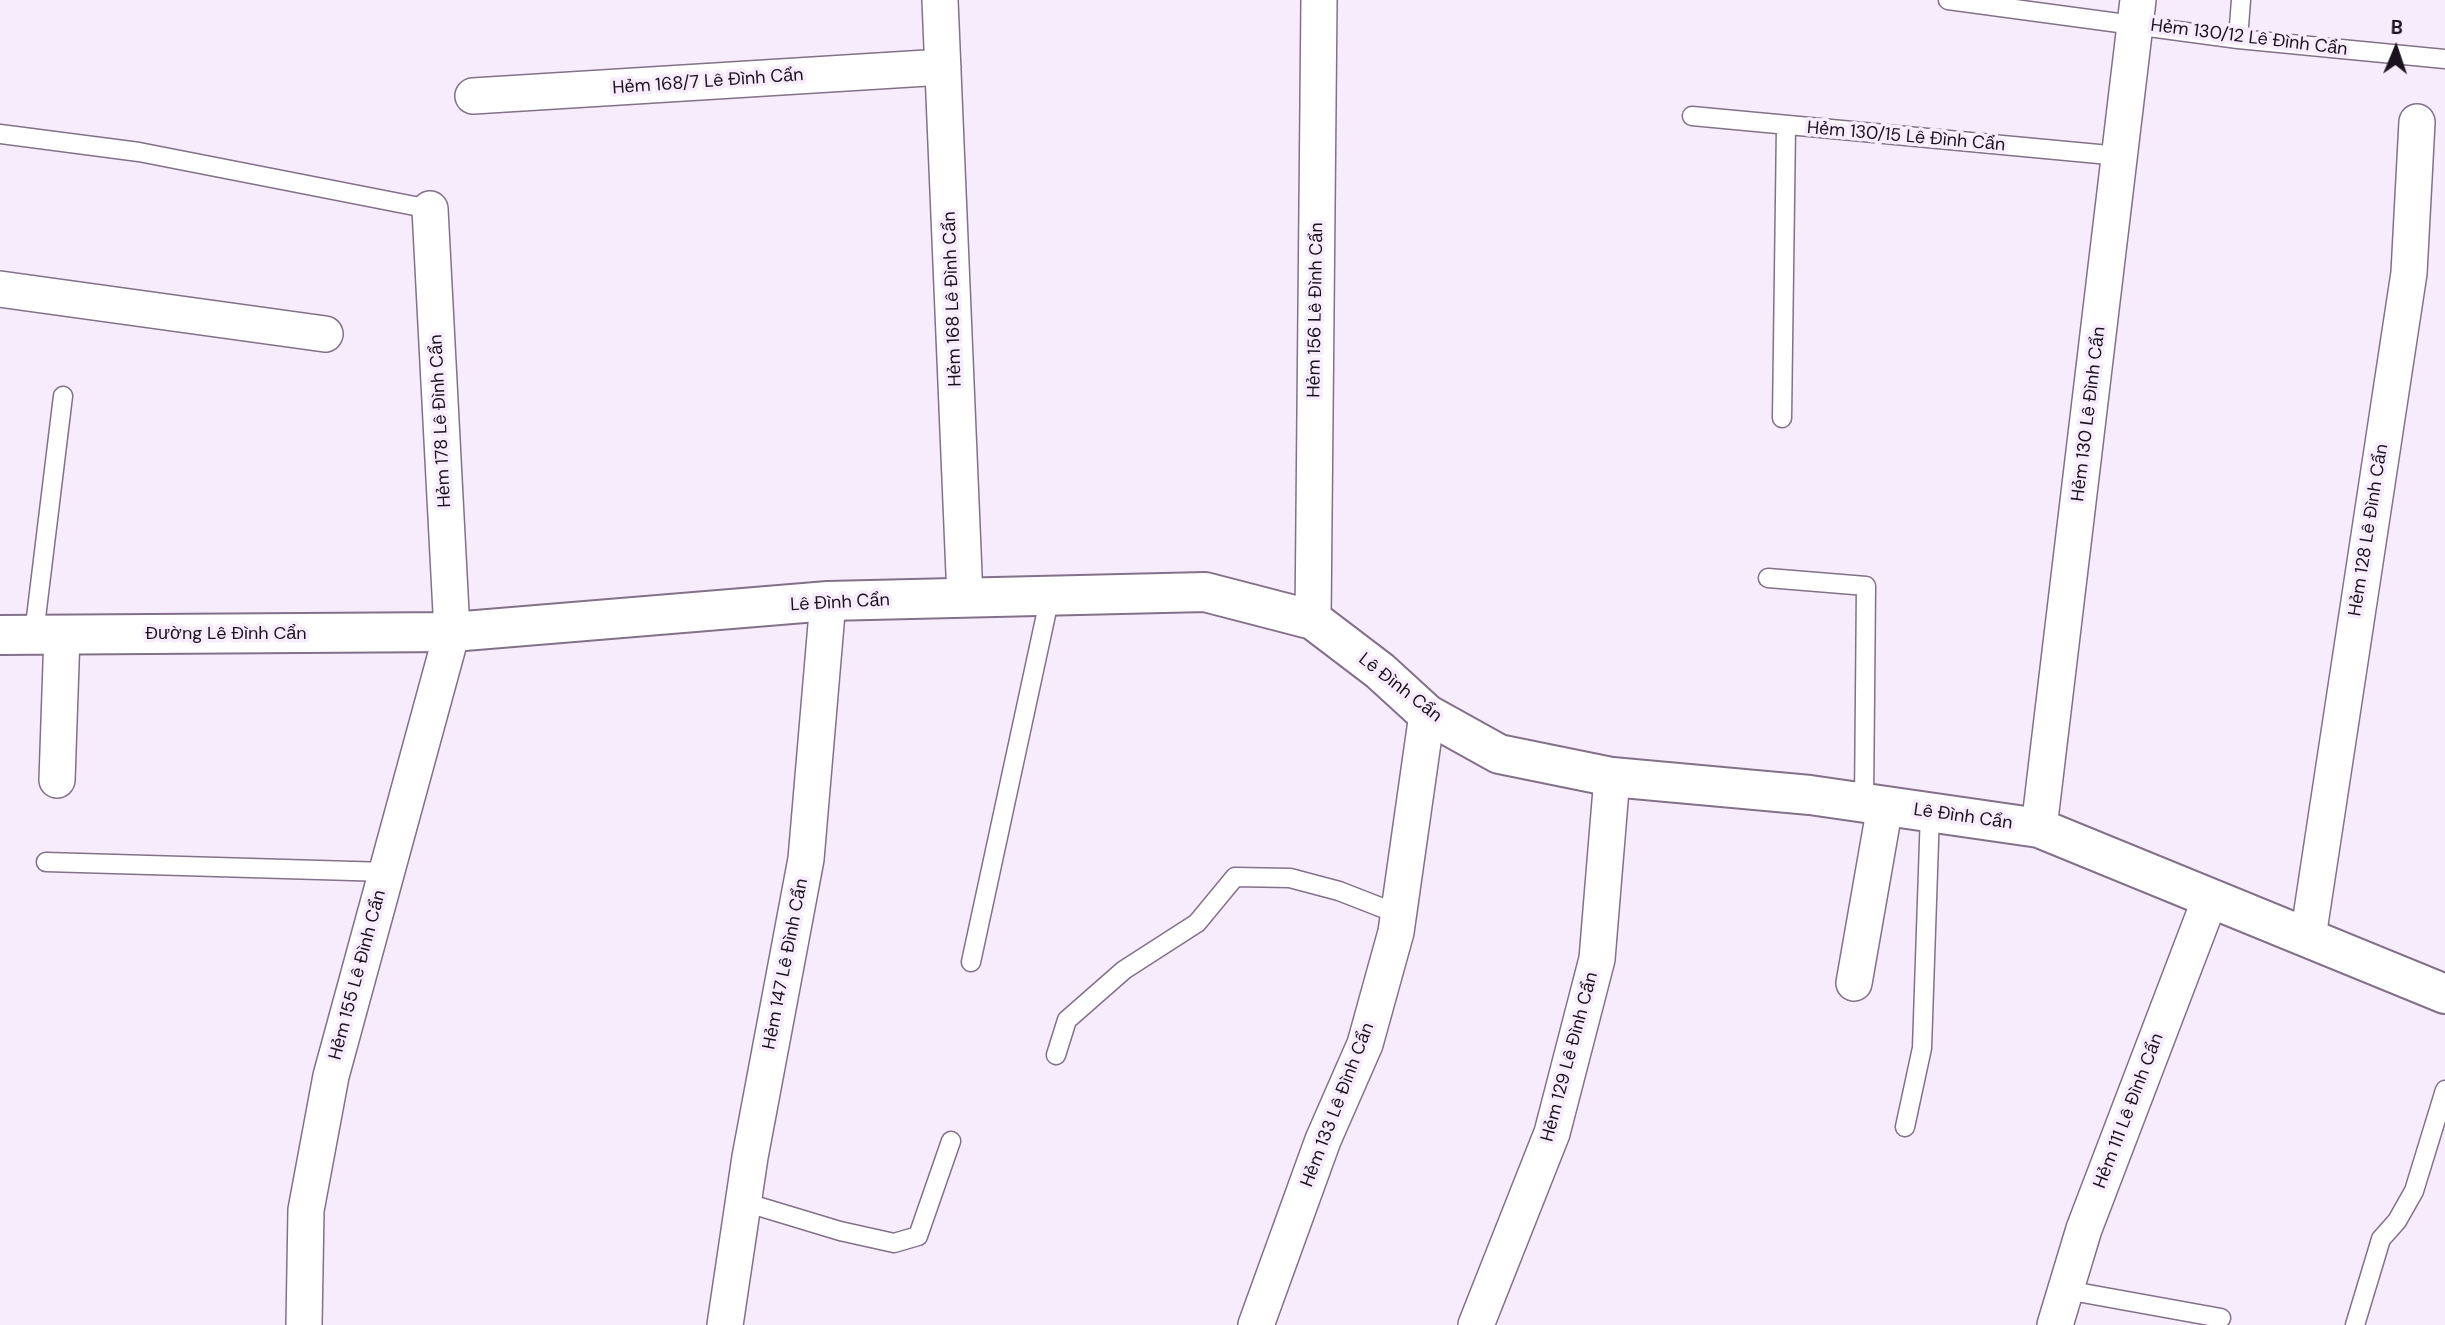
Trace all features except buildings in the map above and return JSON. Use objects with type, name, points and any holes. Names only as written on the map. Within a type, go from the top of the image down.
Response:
[{"type":"street","name":"Hẻm 168 Lê Đình Cẩn","points":[[940,0],[965,598]]},
{"type":"street","name":"Hẻm 156 Lê Đình Cẩn","points":[[1313,620],[1319,0]]},
{"type":"street","name":"Hẻm 130 Lê Đình Cẩn","points":[[2039,828],[2137,12]]},
{"type":"street","name":"Hẻm 168/7 Lê Đình Cẩn","points":[[473,96],[943,67]]},
{"type":"street","name":"Hẻm 128 Lê Đình Cẩn","points":[[2308,937],[2409,273],[2417,122]]},
{"type":"street","name":"Hẻm 178 Lê Đình Cẩn","points":[[430,209],[452,632]]},
{"type":"street","points":[[0,289],[325,334]]},
{"type":"street","name":"Lê Đình Cẩn","points":[[452,632],[828,601],[1205,592],[1313,620],[1380,671],[1427,714],[1499,754],[1612,777],[1772,791],[2039,828],[2445,994]]},
{"type":"street","name":"Hẻm 147 Lê Đình Cẩn","points":[[725,1325],[750,1157],[806,859],[828,601]]},
{"type":"street","name":"Đường Lê Đình Cẩn","points":[[32,635],[452,632]]},
{"type":"street","name":"Hẻm 155 Lê Đình Cẩn","points":[[304,1325],[306,1210],[331,1076],[452,632]]},
{"type":"street","points":[[32,635],[57,780]]},
{"type":"street","name":"Hẻm 133 Lê Đình Cẩn","points":[[1256,1325],[1323,1140],[1365,1044],[1396,932],[1427,714]]},
{"type":"street","name":"Hẻm 129 Lê Đình Cẩn","points":[[1476,1325],[1552,1133],[1597,959],[1612,777]]},
{"type":"street","points":[[1854,983],[1874,804]]},
{"type":"street","name":"Hẻm 111 Lê Đình Cẩn","points":[[2055,1325],[2084,1229],[2210,899]]},
{"type":"lane","name":"Hẻm 130/12 Lê Đình Cẩn","points":[[1948,0],[2137,12],[2238,38],[2445,59]]},
{"type":"lane","points":[[2238,38],[2241,0]]},
{"type":"lane","name":"Hẻm 130/15 Lê Đình Cẩn","points":[[1692,116],[2120,156]]},
{"type":"lane","points":[[1782,418],[1786,126]]},
{"type":"lane","points":[[0,134],[139,152],[430,209]]},
{"type":"lane","points":[[32,635],[63,396]]},
{"type":"lane","points":[[1768,578],[1866,586],[1874,804]]},
{"type":"lane","points":[[971,962],[1050,596]]},
{"type":"lane","points":[[1905,1127],[1922,1048],[1930,812]]},
{"type":"lane","points":[[46,862],[387,872]]},
{"type":"lane","points":[[1056,1055],[1067,1020],[1124,970],[1197,923],[1235,877],[1290,878],[1339,891],[1398,914]]},
{"type":"lane","points":[[2355,1325],[2381,1239],[2397,1221],[2414,1191],[2445,1090]]},
{"type":"lane","points":[[744,1202],[840,1231],[894,1243],[918,1236],[951,1141]]},
{"type":"lane","points":[[2066,1290],[2221,1318]]}]
